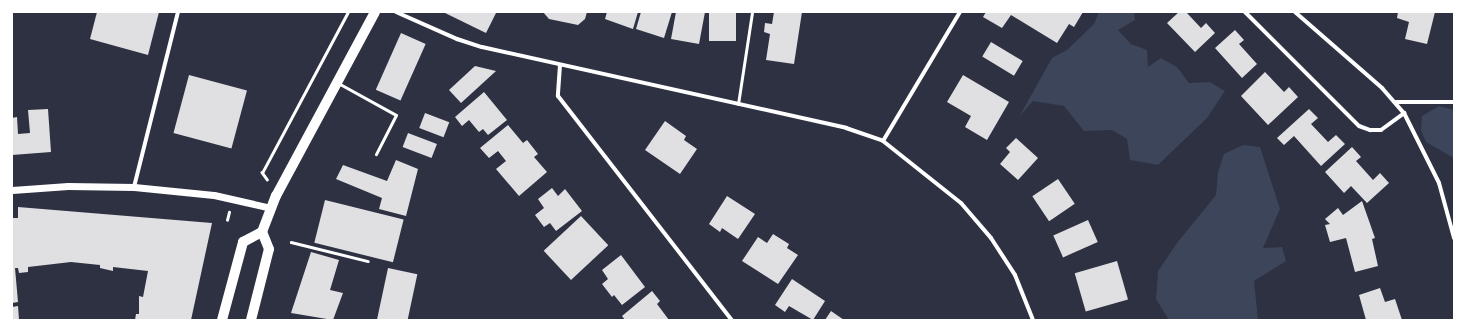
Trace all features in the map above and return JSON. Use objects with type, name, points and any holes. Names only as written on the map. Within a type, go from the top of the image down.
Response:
[{"type":"main road","points":[[222,320],[243,242],[262,232],[276,196],[375,12]]},
{"type":"main road","points":[[251,320],[269,249],[262,232]]},
{"type":"street","points":[[134,187],[178,12]]},
{"type":"street","points":[[396,12],[457,39],[560,65],[846,128],[884,141],[961,203],[991,238],[1015,276],[1033,320]]},
{"type":"street","points":[[884,141],[960,12]]},
{"type":"street","points":[[1245,12],[1360,126],[1370,130],[1382,130],[1404,113]]},
{"type":"street","points":[[1295,12],[1396,102],[1404,113],[1439,182],[1454,238]]},
{"type":"street","points":[[560,65],[558,96],[732,320]]},
{"type":"street","points":[[1396,102],[1454,102]]},
{"type":"street","points":[[12,190],[68,186],[134,187],[214,195],[271,208]]},
{"type":"lane","points":[[738,104],[752,12]]},
{"type":"lane","points":[[336,82],[396,115],[376,154]]},
{"type":"path","points":[[276,196],[262,173],[348,12]]},
{"type":"path","points":[[227,220],[230,211]]},
{"type":"path","points":[[291,242],[368,262]]},
{"type":"shaded area","points":[[1099,12],[1134,12],[1135,20],[1118,30],[1131,44],[1147,50],[1148,67],[1161,58],[1177,67],[1189,83],[1210,82],[1225,91],[1207,118],[1158,165],[1130,160],[1127,139],[1112,130],[1084,131],[1064,106],[1033,101],[1019,117],[1052,58],[1067,50],[1094,24]]},
{"type":"shaded area","points":[[1439,106],[1454,110],[1454,158],[1426,142],[1421,130],[1422,116]]},
{"type":"shaded area","points":[[1243,145],[1260,147],[1280,209],[1263,248],[1282,247],[1286,261],[1254,281],[1258,320],[1169,320],[1156,299],[1158,271],[1177,243],[1216,195],[1218,172],[1224,154]]},
{"type":"building","points":[[97,12],[159,12],[148,55],[90,39]]},
{"type":"building","points":[[443,12],[494,12],[496,13],[486,33]]},
{"type":"building","points":[[543,12],[587,12],[585,19],[578,25],[549,19]]},
{"type":"building","points":[[607,12],[638,12],[633,29],[605,19]]},
{"type":"building","points":[[641,12],[672,12],[664,38],[636,29]]},
{"type":"building","points":[[676,12],[705,12],[699,44],[671,39]]},
{"type":"building","points":[[709,12],[736,12],[736,41],[709,41]]},
{"type":"building","points":[[774,12],[802,12],[794,64],[766,60],[770,34],[764,32],[765,23],[772,24]]},
{"type":"building","points":[[986,12],[1083,12],[1074,27],[1069,24],[1057,43],[1011,15],[1002,28],[983,17]]},
{"type":"building","points":[[1179,12],[1186,12],[1201,28],[1206,23],[1215,33],[1195,52],[1167,23]]},
{"type":"building","points":[[1398,12],[1435,12],[1427,44],[1405,39],[1409,22],[1397,18]]},
{"type":"building","points":[[1235,30],[1244,40],[1239,44],[1257,64],[1242,78],[1215,48]]},
{"type":"building","points":[[401,33],[426,44],[400,101],[376,90]]},
{"type":"building","points":[[991,42],[1023,61],[1014,76],[982,57]]},
{"type":"building","points":[[475,66],[496,71],[461,103],[449,90]]},
{"type":"building","points":[[1265,72],[1284,92],[1289,87],[1298,97],[1268,125],[1241,96]]},
{"type":"building","points":[[189,75],[247,91],[231,148],[173,133]]},
{"type":"building","points":[[963,75],[1009,102],[987,140],[965,127],[971,116],[947,102]]},
{"type":"building","points":[[484,92],[507,120],[488,135],[483,129],[479,132],[469,120],[462,126],[455,117]]},
{"type":"building","points":[[48,109],[51,152],[12,155],[12,118],[17,117],[18,134],[30,133],[28,110]]},
{"type":"building","points":[[1309,109],[1318,118],[1311,124],[1328,142],[1336,135],[1345,144],[1321,166],[1294,136],[1284,145],[1277,138]]},
{"type":"building","points":[[425,113],[449,122],[444,137],[419,128]]},
{"type":"building","points":[[665,121],[686,136],[684,140],[697,149],[680,174],[645,150]]},
{"type":"building","points":[[508,125],[523,143],[527,140],[538,154],[534,157],[547,172],[519,196],[496,169],[506,161],[498,151],[489,158],[480,148]]},
{"type":"building","points":[[408,133],[437,144],[432,158],[403,147]]},
{"type":"building","points":[[1016,138],[1038,158],[1018,180],[1000,164],[1010,152],[1006,148]]},
{"type":"building","points":[[1352,147],[1361,157],[1356,161],[1373,180],[1380,173],[1389,183],[1367,203],[1351,186],[1344,193],[1325,172]]},
{"type":"building","points":[[396,160],[418,169],[406,216],[379,209],[382,198],[336,179],[343,165],[387,181]]},
{"type":"building","points":[[1058,179],[1075,204],[1049,221],[1032,196]]},
{"type":"building","points":[[552,188],[558,196],[565,189],[582,211],[556,231],[550,223],[544,227],[535,215],[544,208],[538,199]]},
{"type":"building","points":[[727,196],[755,214],[738,239],[722,228],[720,232],[709,224]]},
{"type":"building","points":[[325,200],[404,220],[393,262],[314,243]]},
{"type":"building","points":[[1362,201],[1375,238],[1372,239],[1378,266],[1355,272],[1346,238],[1330,242],[1325,225],[1330,224],[1325,219],[1338,208],[1343,215]]},
{"type":"building","points":[[18,207],[212,223],[191,320],[135,320],[136,314],[139,314],[139,296],[143,297],[148,271],[113,267],[113,271],[100,268],[100,265],[71,262],[28,267],[28,272],[19,273],[18,268],[15,268],[18,302],[12,303],[12,218],[18,218]]},
{"type":"building","points":[[581,216],[608,245],[571,280],[544,251]]},
{"type":"building","points":[[1088,220],[1098,242],[1063,257],[1053,235]]},
{"type":"building","points":[[773,234],[789,244],[787,248],[798,255],[778,284],[742,261],[758,237],[767,243]]},
{"type":"building","points":[[311,252],[339,260],[330,290],[343,293],[333,320],[291,313]]},
{"type":"building","points":[[621,255],[645,287],[622,305],[614,295],[612,297],[602,284],[608,279],[602,270]]},
{"type":"building","points":[[1117,261],[1128,299],[1086,312],[1075,273]]},
{"type":"building","points":[[388,268],[417,274],[408,320],[377,320]]},
{"type":"building","points":[[792,279],[825,301],[813,320],[789,306],[785,312],[775,305]]},
{"type":"building","points":[[1380,288],[1385,302],[1395,299],[1402,320],[1366,320],[1359,295]]},
{"type":"building","points":[[652,291],[660,301],[657,304],[669,320],[625,320],[622,316]]},
{"type":"building","points":[[18,306],[19,320],[12,320],[12,307]]},
{"type":"building","points":[[831,311],[844,320],[825,320]]}]
